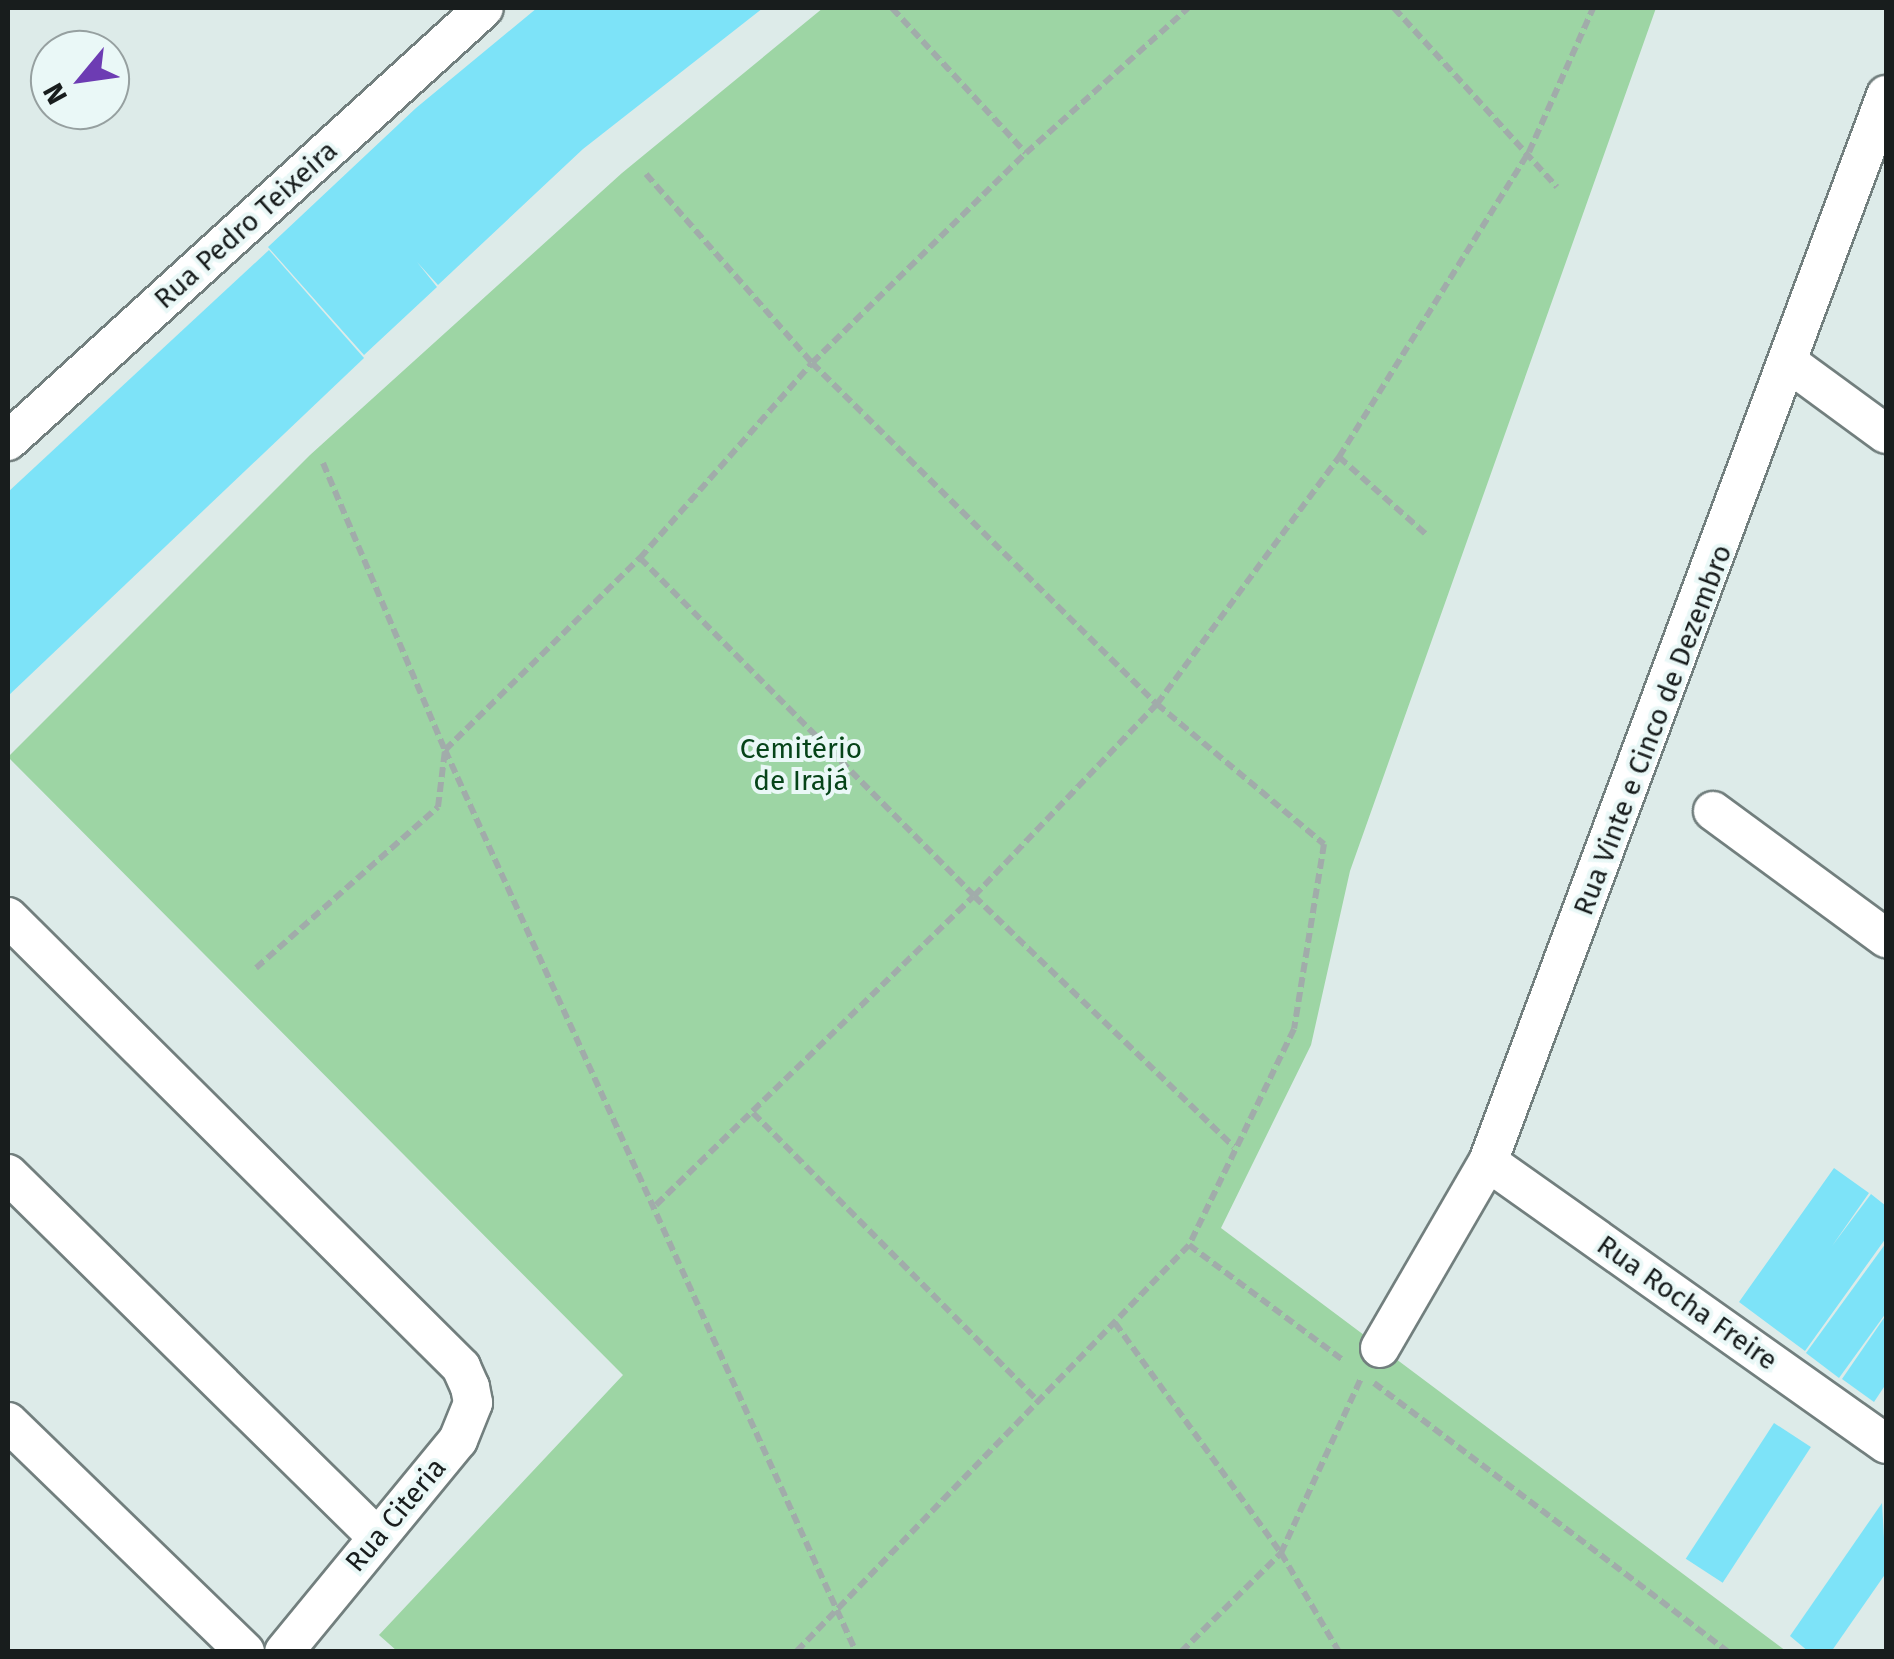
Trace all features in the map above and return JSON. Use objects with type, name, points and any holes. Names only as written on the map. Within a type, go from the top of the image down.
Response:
[{"type":"street","name":"Rua Pedro Teixeira","points":[[8,441],[484,8]]},
{"type":"street","name":"Rua Vinte e Cinco de Dezembro","points":[[1371,1361],[1488,1162],[1789,363],[1886,94]]},
{"type":"street","points":[[1789,363],[1886,434]]},
{"type":"street","points":[[1713,812],[1886,938]]},
{"type":"street","name":"Rua Citeria","points":[[8,917],[461,1367],[473,1403],[469,1419],[284,1652]]},
{"type":"street","name":"Rua Rocha Freire","points":[[1488,1162],[1886,1444]]},
{"type":"street","points":[[8,1174],[377,1537]]},
{"type":"street","points":[[8,1422],[245,1652]]},
{"type":"path","points":[[892,8],[1026,152]]},
{"type":"path","points":[[256,968],[438,807],[444,750],[640,558],[812,363],[1026,152],[1188,8]]},
{"type":"path","points":[[1394,8],[1530,152],[1557,187]]},
{"type":"path","points":[[656,1204],[974,896],[1157,704],[1339,457],[1530,152],[1593,8]]},
{"type":"path","points":[[646,174],[812,363],[1157,704],[1324,844],[1294,1029],[1189,1245],[796,1652]]},
{"type":"path","points":[[1339,457],[1428,536]]},
{"type":"path","points":[[323,463],[444,750],[656,1204],[856,1652]]},
{"type":"path","points":[[640,558],[974,896],[1234,1147]]},
{"type":"path","points":[[753,1112],[1040,1402]]},
{"type":"path","points":[[1189,1245],[1371,1361],[1728,1652]]},
{"type":"path","points":[[1116,1323],[1282,1553],[1340,1652]]},
{"type":"path","points":[[1181,1652],[1282,1553],[1371,1361]]},
{"type":"green space","name":"Cemitério de Irajá","points":[[823,8],[1656,8],[1350,871],[1311,1045],[1221,1228],[1786,1651],[397,1651],[379,1635],[623,1375],[8,757],[310,455],[622,173]]},
{"type":"building","points":[[537,8],[763,8],[583,149],[438,285],[417,262],[437,287],[364,355],[268,247],[416,108]]},
{"type":"building","points":[[269,250],[364,358],[8,696],[8,492]]},
{"type":"building","points":[[1834,1168],[1869,1193],[1832,1246],[1871,1194],[1886,1206],[1886,1238],[1805,1351],[1739,1302]]},
{"type":"building","points":[[1886,1243],[1886,1313],[1839,1378],[1806,1353]]},
{"type":"building","points":[[1886,1315],[1886,1384],[1874,1402],[1842,1379]]},
{"type":"building","points":[[1774,1423],[1811,1447],[1723,1583],[1686,1559]]},
{"type":"building","points":[[1882,1503],[1886,1573],[1831,1652],[1809,1652],[1790,1636]]}]
